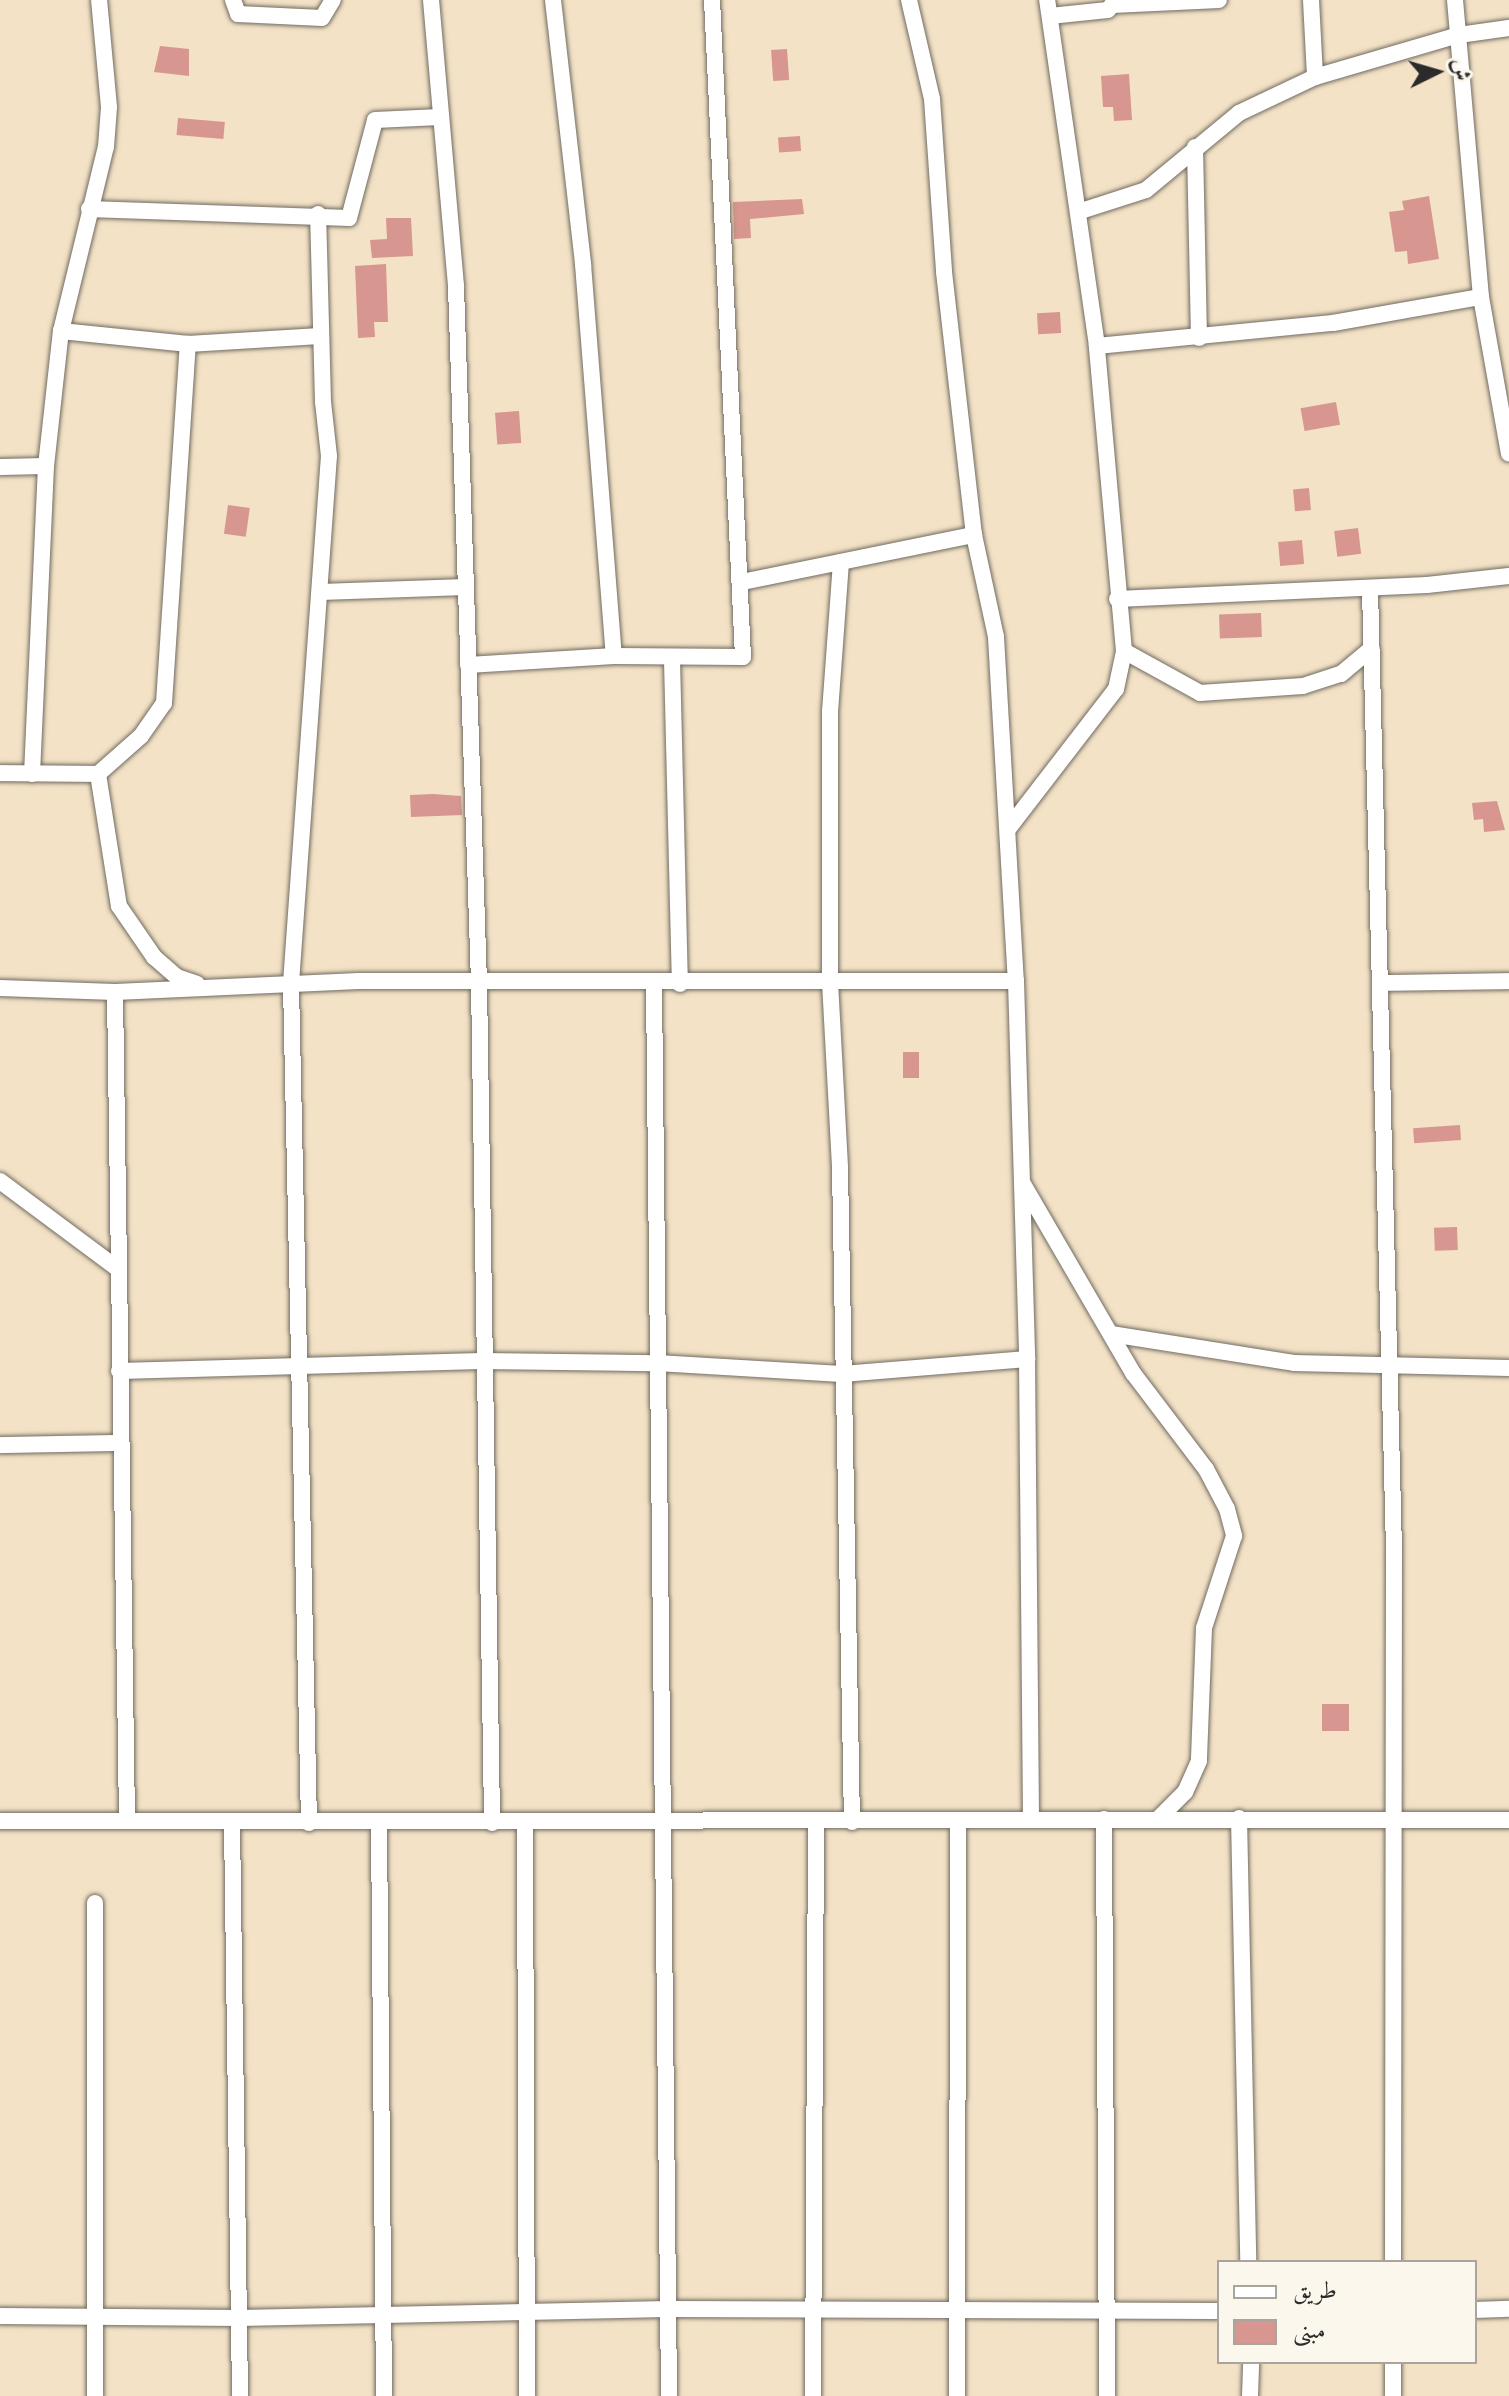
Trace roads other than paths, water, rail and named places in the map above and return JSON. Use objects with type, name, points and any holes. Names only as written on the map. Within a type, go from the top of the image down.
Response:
[{"type":"street","points":[[32,774],[46,466],[61,331],[106,147],[109,107],[99,0]]},
{"type":"street","points":[[233,0],[238,14],[322,18],[330,12],[333,0]]},
{"type":"street","points":[[431,0],[456,286],[479,982],[481,1361],[492,1823]]},
{"type":"street","points":[[553,0],[583,264],[614,656]]},
{"type":"street","points":[[468,665],[614,656],[672,660],[743,657],[742,582],[712,0]]},
{"type":"street","points":[[909,0],[932,99],[944,272],[974,535],[996,637],[1016,981],[1022,1182],[1027,1359],[1031,1820]]},
{"type":"street","points":[[1008,829],[1116,689],[1124,651],[1097,346],[1081,211],[1048,8],[1108,10],[1112,2],[1219,0]]},
{"type":"street","points":[[1311,0],[1315,77]]},
{"type":"street","points":[[1455,0],[1481,297],[1509,454]]},
{"type":"street","points":[[1081,211],[1146,190],[1239,113],[1315,77],[1459,35],[1509,28]]},
{"type":"street","points":[[89,209],[353,214],[378,116],[440,117]]},
{"type":"street","points":[[1195,147],[1199,338]]},
{"type":"street","points":[[309,1823],[303,1368],[291,983],[302,787],[321,592],[330,432],[323,402],[318,214]]},
{"type":"street","points":[[1097,346],[1333,323],[1481,297]]},
{"type":"street","points":[[61,331],[188,344],[320,336]]},
{"type":"street","points":[[0,773],[98,774],[141,736],[164,703],[188,344]]},
{"type":"street","points":[[0,467],[46,466]]},
{"type":"street","points":[[742,582],[974,535]]},
{"type":"street","points":[[841,562],[830,711],[830,982],[840,1154],[852,1822]]},
{"type":"street","points":[[1117,599],[1370,589],[1509,576]]},
{"type":"street","points":[[321,592],[465,587]]},
{"type":"street","points":[[1370,589],[1391,1362],[1393,2260]]},
{"type":"street","points":[[1124,651],[1160,675],[1200,693],[1213,693],[1303,686],[1341,674],[1372,648]]},
{"type":"street","points":[[672,660],[680,984]]},
{"type":"street","points":[[98,774],[119,906],[154,957],[177,977],[206,987]]},
{"type":"street","points":[[0,988],[115,992],[291,983],[654,985],[1016,981]]},
{"type":"street","points":[[1382,983],[1509,981]]},
{"type":"street","points":[[654,985],[669,2396]]},
{"type":"street","points":[[115,992],[127,1820]]},
{"type":"street","points":[[0,1181],[118,1269]]},
{"type":"street","points":[[1022,1182],[1111,1334],[1206,1469],[1227,1509],[1234,1536],[1204,1628],[1199,1761],[1185,1792],[1158,1819]]},
{"type":"street","points":[[1111,1334],[1294,1363],[1391,1362],[1509,1368]]},
{"type":"street","points":[[119,1371],[481,1361],[657,1363],[842,1374],[1027,1359]]},
{"type":"street","points":[[0,1445],[120,1443]]},
{"type":"street","points":[[1239,1818],[1248,2260]]},
{"type":"street","points":[[0,1821],[662,1825],[1239,1818],[1509,1820]]},
{"type":"street","points":[[1104,1819],[1107,2396]]},
{"type":"street","points":[[957,2396],[958,1821]]},
{"type":"street","points":[[813,2396],[816,1822]]},
{"type":"street","points":[[232,1823],[240,2396]]},
{"type":"street","points":[[379,1823],[384,2396]]},
{"type":"street","points":[[525,1824],[527,2396]]},
{"type":"street","points":[[95,1903],[95,2396]]},
{"type":"street","points":[[0,2316],[239,2318],[668,2309],[1217,2311]]},
{"type":"street","points":[[1477,2310],[1509,2309]]},
{"type":"street","points":[[1250,2396],[1251,2364]]},
{"type":"street","points":[[1393,2364],[1393,2396]]}]
